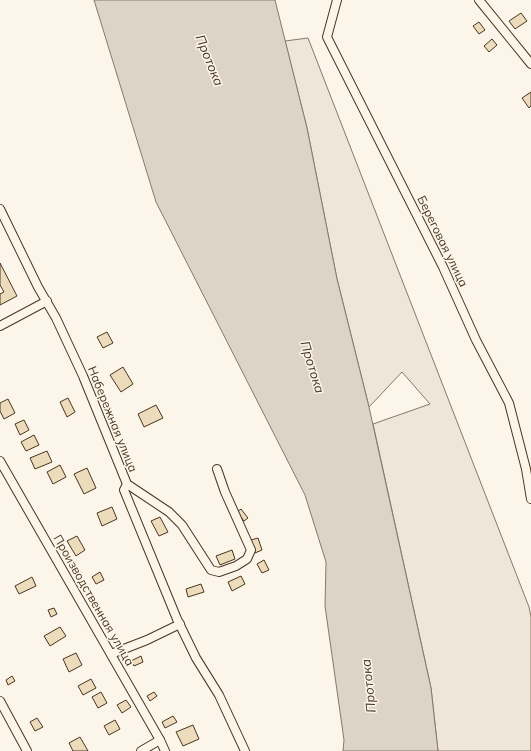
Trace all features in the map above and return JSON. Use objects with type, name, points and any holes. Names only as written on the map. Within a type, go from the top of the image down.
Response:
[{"type":"street","name":"Береговая улица","points":[[337,0],[327,37],[443,267],[476,340],[509,402],[529,468],[531,499]]},
{"type":"street","points":[[479,0],[531,64]]},
{"type":"street","name":"Набережная улица","points":[[0,209],[38,288],[56,318],[83,376],[127,484],[169,512],[182,525],[211,570],[219,572],[242,563],[247,559],[251,550],[225,492],[217,469]]},
{"type":"street","points":[[0,326],[47,301]]},
{"type":"street","name":"Производственная улица","points":[[0,461],[165,751]]},
{"type":"street","points":[[127,484],[124,490],[180,624],[196,658],[219,695],[246,751]]},
{"type":"street","points":[[111,654],[147,640],[180,624]]},
{"type":"street","points":[[0,701],[27,751]]},
{"type":"street","points":[[141,751],[160,740]]},
{"type":"shaded area","points":[[308,38],[529,607],[531,617],[531,751],[438,751],[431,688],[373,424],[430,404],[402,372],[369,407],[337,279],[307,128],[285,41]]},
{"type":"water","name":"Протока","points":[[94,0],[275,0],[307,128],[337,279],[369,407],[431,688],[438,751],[343,751],[344,740],[325,606],[326,562],[305,495],[156,202]]},
{"type":"building","points":[[521,13],[527,21],[515,29],[509,21]]},
{"type":"building","points":[[479,22],[485,30],[479,34],[473,26]]},
{"type":"building","points":[[492,39],[497,45],[489,52],[484,46]]},
{"type":"building","points":[[531,92],[531,106],[529,108],[522,98]]},
{"type":"building","points":[[0,263],[17,296],[0,305],[0,294],[4,292],[0,285]]},
{"type":"building","points":[[107,332],[113,343],[103,348],[97,337]]},
{"type":"building","points":[[123,367],[133,384],[121,392],[110,375]]},
{"type":"building","points":[[68,398],[75,412],[67,417],[60,402]]},
{"type":"building","points":[[8,399],[15,413],[4,419],[0,411],[0,403]]},
{"type":"building","points":[[156,405],[163,418],[144,427],[138,414]]},
{"type":"building","points":[[24,420],[29,430],[20,435],[15,424]]},
{"type":"building","points":[[34,435],[39,445],[26,451],[21,442]]},
{"type":"building","points":[[47,451],[52,462],[35,469],[30,458]]},
{"type":"building","points":[[60,465],[66,477],[53,484],[47,472]]},
{"type":"building","points":[[87,468],[96,488],[84,494],[74,474]]},
{"type":"building","points":[[112,507],[117,519],[102,526],[97,513]]},
{"type":"building","points":[[241,509],[248,518],[244,521],[237,512]]},
{"type":"building","points":[[160,517],[168,532],[159,536],[151,521]]},
{"type":"building","points":[[77,536],[85,550],[76,556],[67,541]]},
{"type":"building","points":[[258,538],[262,550],[255,553],[251,540]]},
{"type":"building","points":[[232,550],[235,559],[220,565],[216,556]]},
{"type":"building","points":[[264,560],[269,570],[262,573],[257,564]]},
{"type":"building","points":[[100,572],[104,580],[96,584],[92,577]]},
{"type":"building","points":[[241,576],[245,584],[232,591],[228,582]]},
{"type":"building","points":[[32,577],[36,586],[19,594],[15,586]]},
{"type":"building","points":[[201,584],[204,592],[188,597],[186,589]]},
{"type":"building","points":[[54,608],[57,614],[51,617],[48,610]]},
{"type":"building","points":[[60,627],[66,636],[50,646],[44,636]]},
{"type":"building","points":[[76,653],[82,665],[69,672],[63,659]]},
{"type":"building","points":[[141,656],[143,662],[134,666],[131,661]]},
{"type":"building","points":[[12,676],[15,681],[8,685],[6,680]]},
{"type":"building","points":[[91,679],[96,688],[83,695],[78,686]]},
{"type":"building","points":[[101,692],[107,703],[98,708],[92,697]]},
{"type":"building","points":[[154,692],[157,696],[150,701],[147,696]]},
{"type":"building","points":[[126,700],[131,707],[122,713],[117,705]]},
{"type":"building","points":[[173,716],[177,722],[165,728],[162,722]]},
{"type":"building","points":[[37,718],[43,727],[35,731],[30,722]]},
{"type":"building","points":[[115,720],[120,729],[109,735],[104,726]]},
{"type":"building","points":[[193,725],[199,739],[183,746],[176,732]]},
{"type":"building","points":[[80,737],[88,751],[73,751],[69,743]]}]
